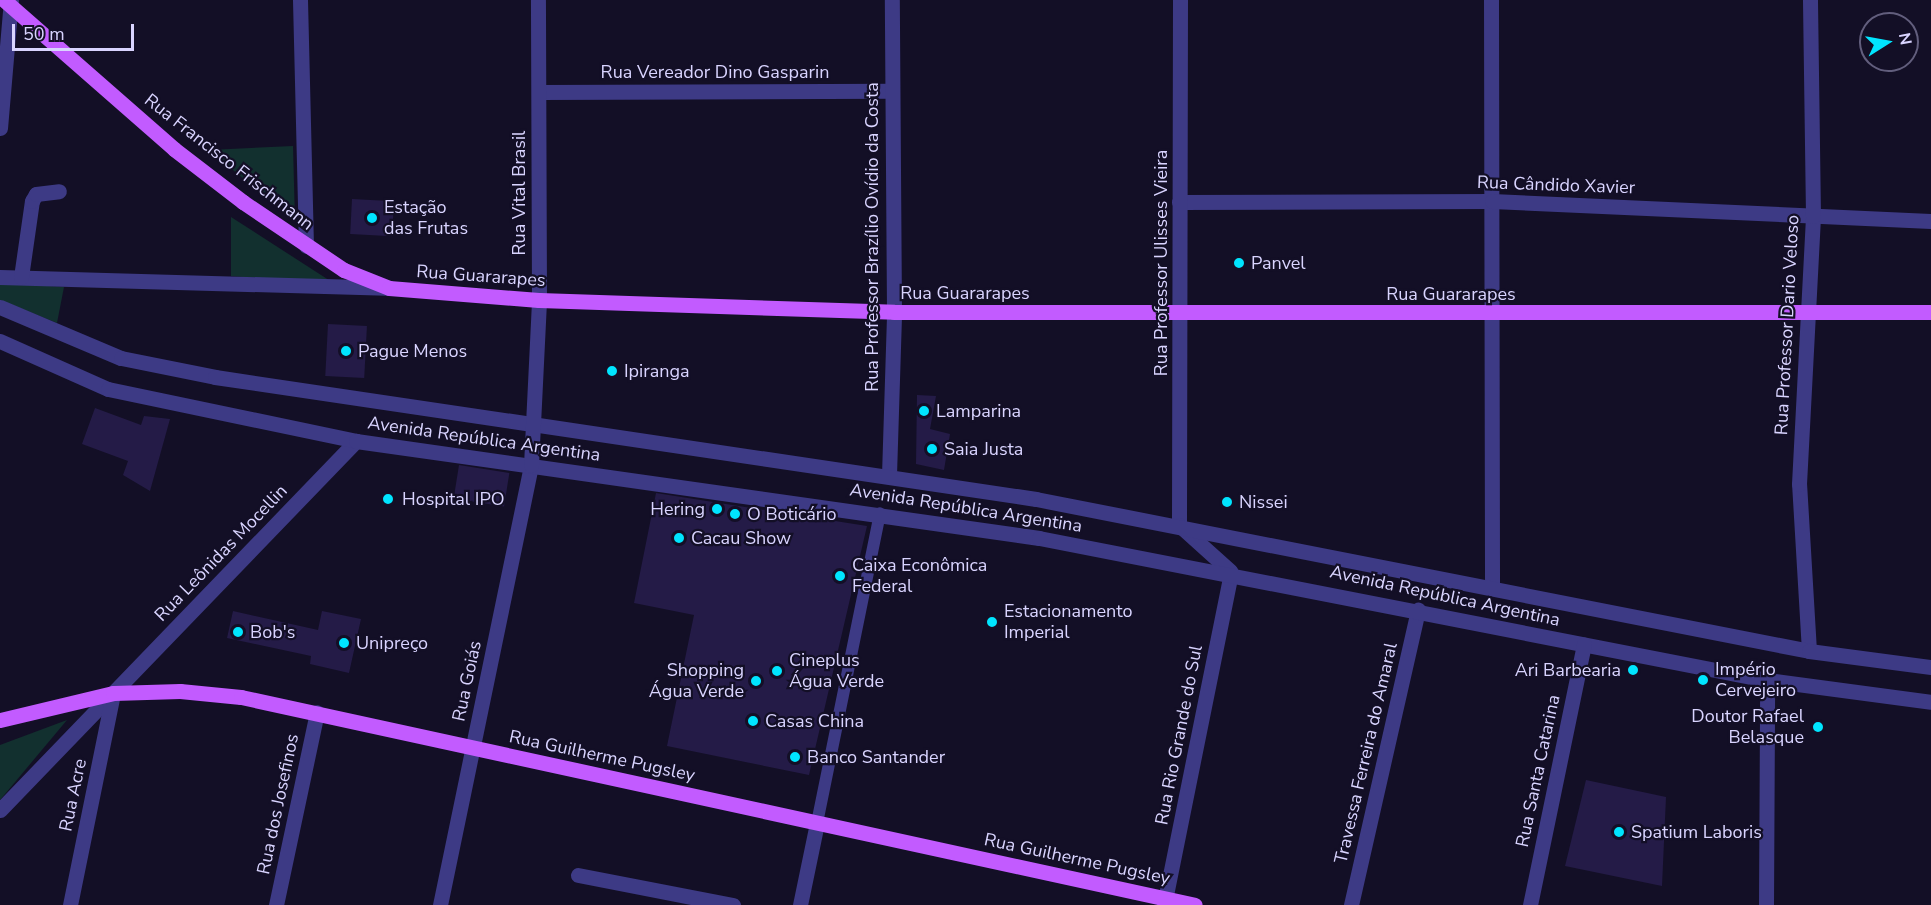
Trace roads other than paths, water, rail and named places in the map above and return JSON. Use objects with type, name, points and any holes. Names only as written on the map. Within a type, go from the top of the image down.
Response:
[{"type":"main road","name":"Rua Francisco Frischmann","points":[[9,2],[174,149],[306,246],[344,270],[389,288]]},
{"type":"main road","name":"Rua Guararapes","points":[[389,288],[539,300],[894,312],[1931,312]]},
{"type":"main road","name":"Rua Guilherme Pugsley","points":[[0,720],[113,693],[213,693],[317,712],[1165,902],[1195,905]]},
{"type":"street","points":[[300,0],[306,246]]},
{"type":"street","name":"Rua Vital Brasil","points":[[533,422],[539,300],[538,0]]},
{"type":"street","name":"Rua Professor Brazílio Ovídio da Costa","points":[[889,475],[894,312],[892,0]]},
{"type":"street","name":"Rua Professor Ulisses Vieira","points":[[1179,525],[1183,313],[1179,201],[1180,0]]},
{"type":"street","points":[[1491,0],[1494,313],[1492,587]]},
{"type":"street","name":"Rua Professor Dario Veloso","points":[[1809,651],[1799,484],[1806,313],[1813,216],[1810,0]]},
{"type":"street","points":[[0,128],[9,2]]},
{"type":"street","name":"Rua Vereador Dino Gasparin","points":[[538,93],[892,91]]},
{"type":"street","points":[[21,277],[32,201],[36,194],[59,191]]},
{"type":"street","name":"Rua Cândido Xavier","points":[[1179,201],[1492,201],[1931,221]]},
{"type":"street","name":"Rua Guararapes","points":[[0,277],[389,288]]},
{"type":"street","name":"Avenida República Argentina","points":[[0,307],[121,358],[300,390],[889,475],[1179,525],[1809,651],[1931,668]]},
{"type":"street","name":"Avenida República Argentina","points":[[0,341],[108,388],[356,441],[880,513],[1231,573],[1767,680],[1931,702]]},
{"type":"street","name":"Rua Goiás","points":[[440,905],[531,465],[533,422]]},
{"type":"street","name":"Rua Leônidas Mocellin","points":[[0,810],[356,441]]},
{"type":"street","points":[[800,905],[880,513]]},
{"type":"street","points":[[1179,525],[1231,573]]},
{"type":"street","name":"Rua Rio Grande do Sul","points":[[1165,902],[1231,573]]},
{"type":"street","name":"Travessa Ferreira do Amaral","points":[[1351,905],[1418,610]]},
{"type":"street","name":"Rua Santa Catarina","points":[[1530,905],[1584,645]]},
{"type":"street","points":[[1766,905],[1767,680]]},
{"type":"street","name":"Rua Acre","points":[[70,905],[113,693]]},
{"type":"street","name":"Rua dos Josefinos","points":[[276,905],[317,712]]},
{"type":"street","points":[[578,875],[733,905]]},
{"type":"place","name":"Estação das Frutas","points":[[372,218]]},
{"type":"place","name":"Panvel","points":[[1239,263]]},
{"type":"place","name":"Pague Menos","points":[[346,351]]},
{"type":"place","name":"Ipiranga","points":[[612,371]]},
{"type":"place","name":"Lamparina","points":[[924,411]]},
{"type":"place","name":"Saia Justa","points":[[932,449]]},
{"type":"place","name":"Hospital IPO","points":[[388,499]]},
{"type":"place","name":"Nissei","points":[[1227,502]]},
{"type":"place","name":"Hering","points":[[717,509]]},
{"type":"place","name":"O Boticário","points":[[735,514]]},
{"type":"place","name":"Cacau Show","points":[[679,538]]},
{"type":"place","name":"Caixa Econômica Federal","points":[[840,576]]},
{"type":"place","name":"Estacionamento Imperial","points":[[992,622]]},
{"type":"place","name":"Bob's","points":[[238,632]]},
{"type":"place","name":"Unipreço","points":[[344,643]]},
{"type":"place","name":"Ari Barbearia","points":[[1633,670]]},
{"type":"place","name":"Cineplus Água Verde","points":[[777,671]]},
{"type":"place","name":"Império Cervejeiro","points":[[1703,680]]},
{"type":"place","name":"Shopping Água Verde","points":[[756,681]]},
{"type":"place","name":"Casas China","points":[[753,721]]},
{"type":"place","name":"Doutor Rafael Belasque","points":[[1818,727]]},
{"type":"place","name":"Banco Santander","points":[[795,757]]},
{"type":"place","name":"Spatium Laboris","points":[[1619,832]]}]
